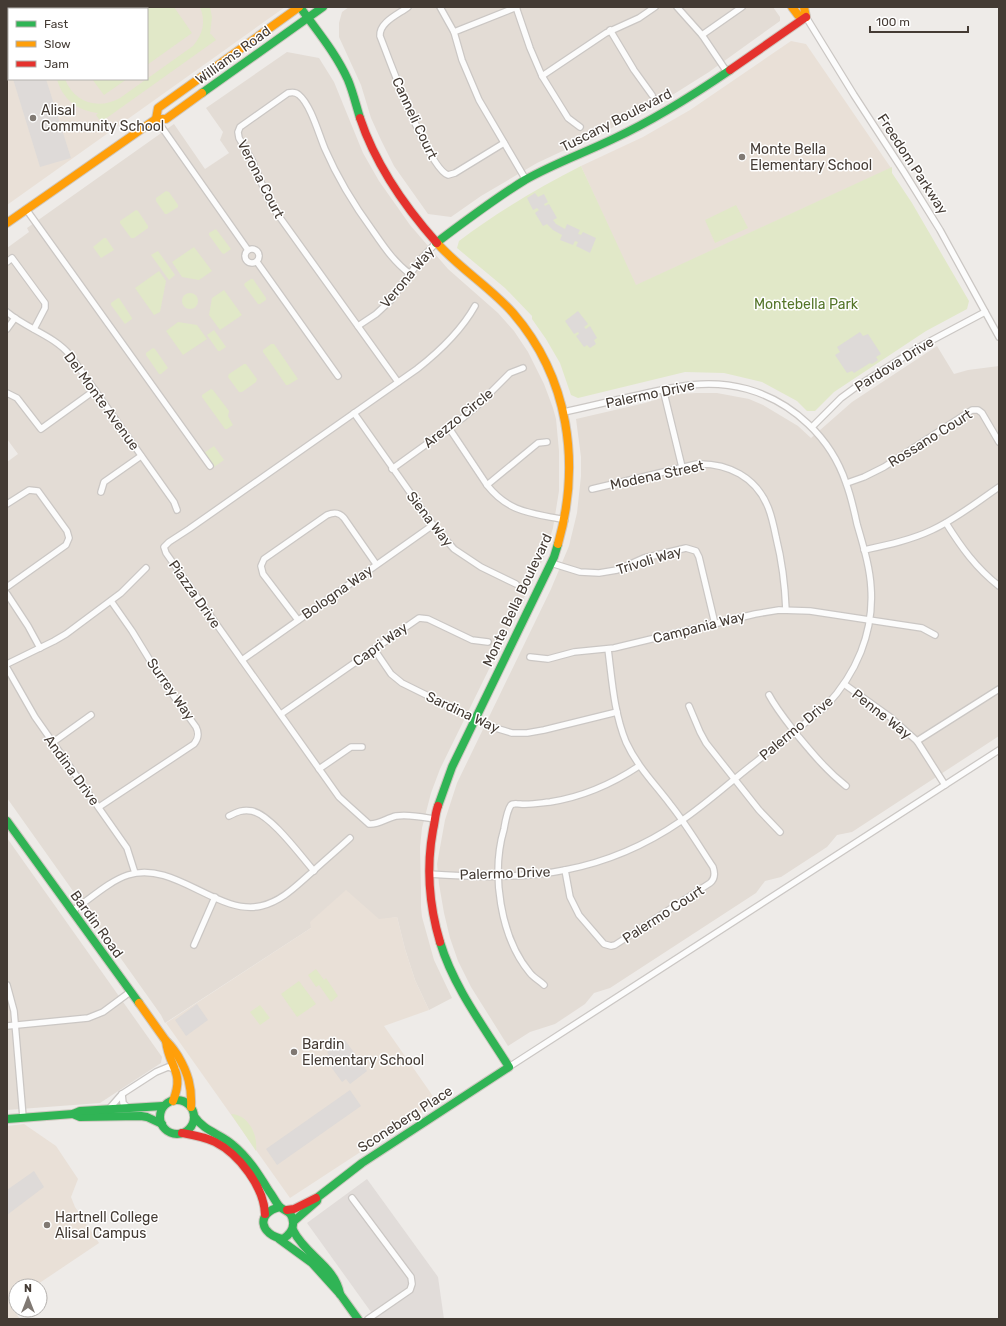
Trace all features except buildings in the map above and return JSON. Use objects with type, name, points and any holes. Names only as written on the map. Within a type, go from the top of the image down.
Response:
[{"type":"street","name":"Monte Bella Boulevard","points":[[300,7],[330,48],[347,76],[367,137],[381,164],[399,192],[436,243],[499,298],[518,319],[531,337],[547,366],[564,412],[569,444],[570,472],[569,496],[561,537],[552,563],[446,781],[434,819],[430,848],[429,874],[434,922],[441,948],[449,968],[463,995],[509,1067]]},
{"type":"street","name":"Williams Road","points":[[156,119],[158,108],[300,7]]},
{"type":"street","name":"Williams Road","points":[[7,223],[156,119],[166,119],[323,7]]},
{"type":"street","name":"Canneli Court","points":[[408,7],[383,25],[380,36],[415,124],[440,169],[448,175],[455,173],[504,143]]},
{"type":"street","points":[[440,7],[454,32],[462,60],[474,88],[526,180]]},
{"type":"street","points":[[454,32],[516,7],[530,48],[542,76],[569,120],[580,127]]},
{"type":"street","points":[[542,76],[610,30],[639,18],[655,7]]},
{"type":"street","points":[[678,7],[702,35],[727,72]]},
{"type":"street","points":[[702,35],[742,7]]},
{"type":"street","name":"Freedom Parkway","points":[[792,7],[798,15],[806,17]]},
{"type":"street","name":"Freedom Parkway","points":[[804,7],[806,17],[854,95],[924,203],[958,261],[999,337]]},
{"type":"street","name":"Tuscany Boulevard","points":[[436,243],[475,213],[526,180],[640,126],[671,109],[806,17]]},
{"type":"street","points":[[610,30],[634,70],[652,95]]},
{"type":"street","name":"Verona Court","points":[[398,382],[269,201],[252,160],[239,138],[238,132],[240,127],[288,93],[294,92],[300,95],[312,116],[331,164],[348,194],[391,256],[410,274]]},
{"type":"street","points":[[156,119],[248,250]]},
{"type":"street","points":[[26,209],[210,466]]},
{"type":"street","name":"Verona Way","points":[[358,326],[376,314],[390,301],[421,259],[436,243]]},
{"type":"street","points":[[248,250],[252,249],[257,251],[259,257],[257,262]]},
{"type":"street","points":[[248,250],[244,256],[245,260],[250,263],[257,262]]},
{"type":"street","points":[[7,262],[12,258],[45,303],[34,329]]},
{"type":"street","points":[[257,262],[338,376]]},
{"type":"street","name":"Piazza Drive","points":[[434,819],[402,815],[376,824],[369,824],[339,797],[166,553],[164,547],[169,542],[428,361],[464,324],[475,306]]},
{"type":"street","name":"Del Monte Avenue","points":[[7,312],[65,348],[174,502],[177,510]]},
{"type":"street","name":"Pardova Drive","points":[[812,427],[841,398],[856,387],[923,345],[985,312]]},
{"type":"street","points":[[7,329],[15,318]]},
{"type":"street","name":"Arezzo Circle","points":[[392,469],[477,406],[510,373],[523,368]]},
{"type":"street","name":"Palermo Drive","points":[[429,874],[529,875],[565,870],[625,852],[654,838],[682,820],[826,706],[844,684],[863,648],[870,620],[872,588],[864,550],[846,483],[833,454],[812,427],[790,409],[748,389],[707,383],[663,389],[564,412]]},
{"type":"street","points":[[663,389],[682,467]]},
{"type":"street","points":[[7,393],[17,398],[41,429],[95,390]]},
{"type":"street","name":"Rossano Court","points":[[846,483],[864,477],[884,467],[972,410],[978,410],[982,414],[999,442]]},
{"type":"street","name":"Siena Way","points":[[354,413],[392,469],[433,525],[454,549],[466,559],[516,584]]},
{"type":"street","points":[[449,428],[487,485],[498,497],[513,507],[565,520]]},
{"type":"street","points":[[487,485],[538,444],[548,442]]},
{"type":"street","points":[[101,492],[104,482],[141,456]]},
{"type":"street","name":"Modena Street","points":[[592,489],[697,464],[726,467],[745,477],[752,482],[761,494],[769,509],[784,578],[786,610]]},
{"type":"street","points":[[864,550],[918,536],[946,523],[999,487]]},
{"type":"street","points":[[7,504],[29,490],[38,491],[67,531],[70,538],[66,545],[7,587]]},
{"type":"street","points":[[298,620],[264,574],[261,566],[264,559],[327,516],[336,513],[342,515],[376,564]]},
{"type":"street","points":[[946,523],[963,550],[985,575],[999,586]]},
{"type":"street","name":"Bologna Way","points":[[242,660],[433,525]]},
{"type":"street","name":"Trivoli Way","points":[[552,563],[580,572],[599,573],[617,570],[652,556],[686,548],[693,549],[698,553],[715,624]]},
{"type":"street","points":[[7,664],[66,634],[111,601],[129,586],[146,568]]},
{"type":"street","points":[[7,594],[23,617],[40,648]]},
{"type":"street","name":"Surrey Way","points":[[99,807],[194,744],[197,740],[198,734],[196,726],[159,676],[132,631],[111,601]]},
{"type":"street","name":"Campania Way","points":[[530,657],[543,660],[574,652],[608,649],[764,612],[786,610],[810,611],[922,628],[935,635]]},
{"type":"street","name":"Capri Way","points":[[281,714],[419,618],[428,619],[472,640],[488,642]]},
{"type":"street","name":"Sardina Way","points":[[374,649],[391,674],[402,683],[476,718],[489,726],[504,731],[527,733],[617,712]]},
{"type":"street","points":[[608,649],[617,712],[626,742],[639,766],[663,794],[682,820]]},
{"type":"street","name":"Andina Drive","points":[[7,668],[27,705],[52,743],[127,848],[134,873]]},
{"type":"street","name":"Penne Way","points":[[844,684],[890,717],[917,742],[945,785]]},
{"type":"street","points":[[917,742],[999,690]]},
{"type":"street","points":[[769,695],[794,731],[824,767],[846,786]]},
{"type":"street","points":[[689,706],[702,737],[759,810],[780,832]]},
{"type":"street","points":[[52,743],[91,715]]},
{"type":"street","points":[[319,769],[351,748],[362,747]]},
{"type":"street","points":[[509,1067],[999,750]]},
{"type":"street","points":[[544,985],[531,974],[512,940],[502,908],[498,875],[500,853],[503,833],[512,804],[552,801],[589,792],[615,780],[639,766]]},
{"type":"street","points":[[229,816],[242,810],[253,811],[262,815],[272,823],[314,870]]},
{"type":"street","name":"Palermo Court","points":[[565,870],[570,897],[579,915],[604,944],[611,946],[615,945],[713,880],[715,873],[713,867],[682,820]]},
{"type":"street","name":"Bardin Road","points":[[7,821],[166,1042],[172,1047],[190,1079],[192,1092],[191,1107]]},
{"type":"street","points":[[72,911],[114,881],[134,873],[150,872],[162,875],[241,906],[261,906],[276,901],[284,896],[350,838]]},
{"type":"street","points":[[194,945],[215,897]]},
{"type":"street","points":[[7,985],[13,1003],[23,1117]]},
{"type":"street","points":[[7,1026],[88,1018],[103,1012],[130,992]]},
{"type":"street","name":"Bardin Road","points":[[166,1042],[166,1048],[176,1069],[178,1080],[178,1086],[173,1101]]},
{"type":"street","points":[[108,1110],[122,1094],[163,1069],[168,1067],[176,1069]]},
{"type":"street","name":"Sconeberg Place","points":[[283,1209],[294,1209],[318,1197],[362,1163],[509,1067]]},
{"type":"street","points":[[122,1094],[123,1103],[130,1109]]},
{"type":"street","points":[[7,1118],[73,1114],[80,1111],[163,1106],[173,1101],[185,1102],[191,1107],[194,1116],[203,1128],[226,1140],[238,1151],[283,1209],[292,1217],[294,1221],[293,1230],[287,1237],[279,1239]]},
{"type":"street","points":[[163,1106],[161,1112],[162,1124],[166,1130],[174,1134],[182,1133],[208,1138],[217,1142],[231,1152],[261,1192],[265,1203],[263,1222],[265,1231],[309,1260],[340,1294],[358,1319]]},
{"type":"street","points":[[73,1114],[80,1117],[141,1116],[147,1117],[162,1124]]},
{"type":"street","points":[[182,1133],[189,1129],[194,1116]]},
{"type":"street","name":"Sconeberg Place","points":[[294,1221],[317,1201],[318,1197]]},
{"type":"street","points":[[352,1198],[411,1278],[412,1284],[410,1290],[368,1319]]},
{"type":"street","points":[[265,1214],[271,1209],[283,1209]]},
{"type":"street","points":[[293,1230],[304,1247],[321,1262],[331,1275],[340,1288],[340,1294]]},
{"type":"shaded area","points":[[7,7],[285,7],[7,205]]},
{"type":"shaded area","points":[[349,7],[773,7],[780,17],[780,21],[709,72],[666,99],[618,125],[537,163],[481,196],[451,217],[428,214],[394,166],[381,140],[371,118],[361,85],[339,37],[339,23],[342,12]]},
{"type":"shaded area","name":"Monte Bella Elementary School","points":[[791,41],[806,44],[891,168],[635,286],[581,166],[643,137],[690,110]]},
{"type":"shaded area","points":[[287,52],[319,58],[334,82],[363,153],[379,181],[410,225],[448,269],[498,313],[514,331],[528,352],[544,384],[556,419],[559,451],[559,491],[553,528],[543,559],[440,769],[431,793],[422,828],[420,847],[422,917],[434,960],[452,998],[429,1010],[415,980],[397,917],[379,920],[346,891],[311,928],[165,1023],[161,1015],[7,798],[7,462],[18,454],[7,439],[7,248],[29,232],[27,228],[174,124],[205,169],[229,153],[220,140],[223,132],[206,108]]},
{"type":"shaded area","points":[[13,80],[46,80],[71,158],[40,167]]},
{"type":"shaded area","points":[[535,193],[538,197],[544,194],[548,202],[544,204],[545,206],[549,204],[557,218],[553,220],[556,224],[565,229],[567,224],[580,230],[578,234],[581,235],[583,232],[596,238],[590,253],[576,246],[578,242],[575,241],[573,245],[560,240],[562,235],[553,230],[547,224],[543,226],[535,213],[539,210],[537,208],[533,210],[527,198]]},
{"type":"shaded area","points":[[578,311],[588,324],[584,327],[586,329],[590,326],[597,338],[594,340],[596,344],[590,348],[587,345],[584,347],[576,336],[579,334],[578,332],[574,334],[565,321]]},
{"type":"shaded area","points":[[860,332],[863,336],[868,334],[881,354],[876,357],[878,360],[872,364],[870,363],[854,373],[852,371],[847,373],[835,355],[840,352],[837,347]]},
{"type":"shaded area","points":[[937,346],[954,374],[968,370],[999,366],[999,736],[852,832],[837,835],[827,847],[781,877],[765,881],[756,893],[610,988],[594,993],[585,1004],[555,1024],[530,1032],[508,1046],[471,987],[458,961],[450,938],[444,913],[437,864],[445,820],[457,783],[551,589],[569,546],[577,513],[581,476],[581,457],[576,419],[645,403],[675,394],[717,393],[749,399],[763,405],[798,426],[811,438],[852,402]]},
{"type":"shaded area","points":[[7,838],[162,1057],[161,1063],[100,1103],[7,1110]]},
{"type":"shaded area","name":"Bardin Elementary School","points":[[346,890],[379,919],[397,917],[415,980],[429,1010],[384,1026],[437,1102],[290,1198],[166,1023],[311,928],[310,922]]},
{"type":"shaded area","points":[[197,1004],[208,1020],[186,1036],[175,1020]]},
{"type":"shaded area","points":[[345,1040],[367,1071],[350,1084],[346,1079],[342,1082],[326,1060],[330,1057],[327,1052]]},
{"type":"shaded area","points":[[350,1090],[361,1106],[277,1165],[266,1149]]},
{"type":"shaded area","name":"Hartnell College Alisal Campus","points":[[24,1124],[56,1146],[78,1179],[71,1197],[75,1207],[99,1243],[47,1278],[8,1278],[8,1318],[20,1319],[7,1319],[7,1126]]},
{"type":"shaded area","points":[[34,1171],[44,1187],[7,1215],[7,1190]]},
{"type":"shaded area","points":[[367,1179],[438,1277],[444,1319],[376,1319],[307,1223]]},
{"type":"green space","points":[[174,7],[192,33],[148,64],[148,8],[144,8]]},
{"type":"green space","points":[[200,7],[210,7],[212,17],[210,34],[216,40],[101,122],[96,115],[98,113],[84,110],[72,103],[59,86],[57,80],[66,80],[74,94],[81,99],[96,104],[112,102],[120,98],[145,80],[148,80],[148,78],[193,46],[201,32],[203,23]]},
{"type":"green space","points":[[93,80],[126,80],[104,95]]},
{"type":"green space","name":"Montebella Park","points":[[581,166],[636,285],[892,167],[892,173],[912,203],[969,301],[967,309],[926,331],[834,392],[815,411],[807,411],[797,401],[762,382],[724,373],[685,372],[578,398],[571,395],[560,363],[532,319],[532,316],[505,288],[457,248],[459,241],[503,210]]},
{"type":"green space","points":[[166,191],[169,192],[178,207],[165,214],[156,201],[156,198]]},
{"type":"green space","points":[[736,205],[748,228],[715,243],[705,220]]},
{"type":"green space","points":[[136,210],[148,228],[134,238],[131,238],[120,221]]},
{"type":"green space","points":[[216,229],[231,249],[224,254],[209,235],[209,233]]},
{"type":"green space","points":[[106,238],[114,250],[101,258],[93,247]]},
{"type":"green space","points":[[194,247],[212,271],[199,280],[182,277],[172,262]]},
{"type":"green space","points":[[158,251],[175,275],[169,280],[151,255]]},
{"type":"green space","points":[[159,271],[166,281],[160,312],[154,315],[135,288]]},
{"type":"green space","points":[[253,279],[266,298],[266,300],[260,304],[258,304],[244,285]]},
{"type":"green space","points":[[224,290],[242,315],[220,330],[209,315],[212,298]]},
{"type":"green space","points":[[187,293],[193,293],[198,298],[196,307],[193,309],[187,309],[182,304],[182,298]]},
{"type":"green space","points":[[118,298],[132,318],[125,324],[111,305],[111,303]]},
{"type":"green space","points":[[178,322],[197,325],[207,339],[183,355],[166,331]]},
{"type":"green space","points":[[214,330],[226,347],[220,351],[218,351],[207,335]]},
{"type":"green space","points":[[271,344],[274,344],[298,379],[288,385],[286,385],[263,352],[263,350]]},
{"type":"green space","points":[[153,348],[168,368],[161,374],[159,374],[146,355],[146,353]]},
{"type":"green space","points":[[246,364],[257,379],[256,382],[242,392],[239,392],[228,377],[229,374]]},
{"type":"green space","points":[[211,389],[229,411],[228,416],[233,425],[227,429],[225,429],[202,397],[202,395]]},
{"type":"green space","points":[[214,446],[224,460],[214,467],[204,453]]},
{"type":"green space","points":[[316,969],[324,980],[326,978],[338,996],[331,1002],[319,985],[316,987],[308,975]]},
{"type":"green space","points":[[299,981],[316,1004],[297,1017],[281,994]]},
{"type":"green space","points":[[260,1005],[270,1018],[260,1025],[250,1012]]},
{"type":"green space","points":[[231,1114],[243,1118],[251,1127],[254,1133],[256,1151]]},
{"type":"traffic: fast","points":[[300,7],[326,42],[343,70],[348,80],[360,118]]},
{"type":"traffic: fast","points":[[202,93],[323,7]]},
{"type":"traffic: fast","points":[[436,243],[491,202],[525,180],[628,132],[658,116],[730,70]]},
{"type":"traffic: fast","points":[[438,806],[452,767],[554,557],[558,544]]},
{"type":"traffic: fast","points":[[7,821],[139,1003]]},
{"type":"traffic: fast","points":[[294,1221],[317,1201],[318,1197],[362,1163],[509,1067],[461,991],[440,942]]},
{"type":"traffic: fast","points":[[177,1100],[183,1101],[189,1105],[193,1111],[194,1117],[193,1123],[189,1129],[183,1133],[177,1134],[171,1133],[165,1129],[161,1123],[160,1117],[161,1111],[165,1105],[171,1101],[177,1100]]},
{"type":"traffic: fast","points":[[7,1119],[73,1114],[80,1111],[163,1106]]},
{"type":"traffic: fast","points":[[73,1114],[80,1117],[141,1116],[147,1117],[162,1124]]},
{"type":"traffic: fast","points":[[194,1116],[203,1126],[228,1141],[244,1155],[280,1207],[290,1214],[293,1227],[289,1234],[283,1239],[275,1237],[269,1233],[265,1229],[264,1224],[264,1219],[267,1214],[280,1207]]},
{"type":"traffic: fast","points":[[293,1230],[298,1239],[332,1276],[337,1284],[340,1294]]},
{"type":"traffic: fast","points":[[279,1239],[312,1263],[340,1294],[358,1319]]},
{"type":"traffic: slow","points":[[156,119],[158,108],[299,7]]},
{"type":"traffic: slow","points":[[792,7],[798,15],[806,17]]},
{"type":"traffic: slow","points":[[804,7],[806,17]]},
{"type":"traffic: slow","points":[[7,223],[156,119],[166,119],[202,93]]},
{"type":"traffic: slow","points":[[437,243],[513,313],[532,338],[547,365],[558,393],[565,422],[569,452],[569,483],[565,513],[558,544]]},
{"type":"traffic: slow","points":[[139,1003],[178,1056],[187,1074],[191,1093],[191,1107]]},
{"type":"traffic: slow","points":[[166,1041],[170,1058],[177,1076],[176,1091],[173,1101]]},
{"type":"traffic: jam","points":[[730,70],[806,17]]},
{"type":"traffic: jam","points":[[360,118],[374,152],[392,184],[414,215],[437,243]]},
{"type":"traffic: jam","points":[[438,806],[431,844],[429,872],[433,914],[440,942]]},
{"type":"traffic: jam","points":[[182,1133],[211,1140],[224,1147],[233,1155],[249,1172],[255,1183],[264,1204],[265,1214]]},
{"type":"traffic: jam","points":[[287,1210],[294,1209],[316,1198]]},
{"type":"place","name":"Alisal Community School","points":[[33,118]]},
{"type":"place","name":"Monte Bella Elementary School","points":[[742,157]]},
{"type":"place","name":"Bardin Elementary School","points":[[294,1052]]},
{"type":"place","name":"Hartnell College Alisal Campus","points":[[47,1225]]}]
